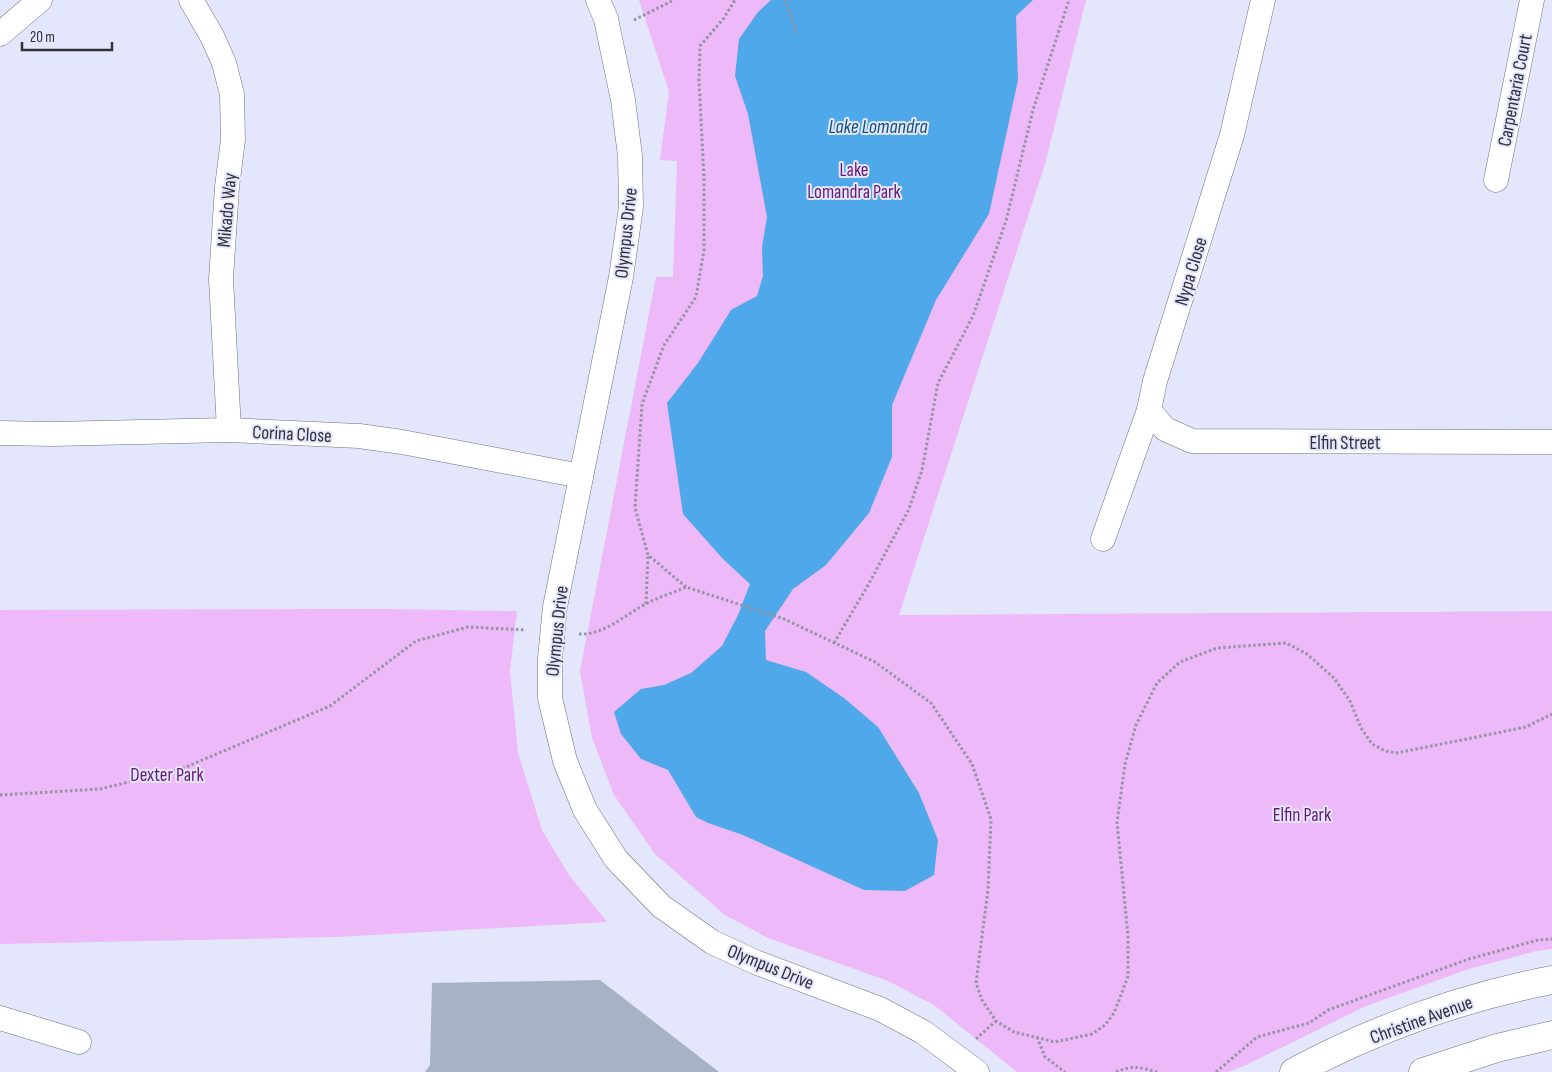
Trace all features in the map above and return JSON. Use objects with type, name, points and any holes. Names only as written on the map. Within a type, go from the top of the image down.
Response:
[{"type":"main road","name":"Christine Avenue","points":[[1294,1072],[1351,1045],[1433,1011],[1475,998],[1552,980]]},
{"type":"main road","points":[[1423,1072],[1497,1048],[1552,1035]]},
{"type":"street","points":[[0,34],[40,0]]},
{"type":"street","name":"Mikado Way","points":[[190,0],[212,36],[221,56],[232,94],[233,140],[227,188],[221,279],[229,430]]},
{"type":"street","name":"Olympus Drive","points":[[598,0],[606,19],[623,100],[630,156],[631,207],[621,277],[555,607],[552,632],[550,698],[565,761],[585,810],[616,859],[661,906],[712,942],[755,962],[880,1009],[923,1032],[961,1064],[976,1072]]},
{"type":"street","name":"Nypa Close","points":[[1103,538],[1149,410],[1158,371],[1232,135],[1263,0]]},
{"type":"street","name":"Carpentaria Court","points":[[1496,180],[1532,0]]},
{"type":"street","name":"Elfin Street","points":[[1149,410],[1165,429],[1192,441],[1552,442]]},
{"type":"street","name":"Corina Close","points":[[0,433],[52,434],[229,430],[359,436],[431,447],[581,476]]},
{"type":"street","points":[[0,1018],[78,1042]]},
{"type":"path","points":[[633,20],[674,0]]},
{"type":"path","points":[[646,604],[648,555],[635,508],[642,404],[664,345],[696,297],[704,250],[704,179],[699,80],[700,46],[724,18],[735,0]]},
{"type":"path","points":[[785,0],[796,34]]},
{"type":"path","points":[[834,643],[909,509],[922,470],[938,383],[973,316],[1006,220],[1033,110],[1069,0]]},
{"type":"path","points":[[648,555],[686,587],[784,619],[875,662],[931,703],[972,764],[991,820],[988,890],[976,983],[982,1000],[996,1021],[1014,1032],[1055,1042],[1092,1034],[1105,1026],[1114,1013],[1128,976],[1128,936],[1117,822],[1125,764],[1136,725],[1157,683],[1180,662],[1217,648],[1286,643],[1307,654],[1334,678],[1350,701],[1361,728],[1372,744],[1385,751],[1397,753],[1526,727],[1552,714]]},
{"type":"path","points":[[0,795],[100,789],[181,769],[330,706],[416,641],[468,626],[590,634],[614,624],[646,604],[686,587]]},
{"type":"path","points":[[1216,1072],[1257,1037],[1309,1023],[1328,1010],[1469,959],[1538,940],[1552,939]]},
{"type":"path","points":[[1037,1037],[1045,1057],[1065,1072]]},
{"type":"path","points":[[1116,1072],[1129,1066],[1156,1072]]},
{"type":"green space","name":"Lake Lomandra Park","points":[[639,0],[1086,0],[1045,164],[899,615],[1552,611],[1552,949],[1536,951],[1469,969],[1366,1006],[1228,1072],[1017,1072],[934,1005],[888,981],[768,938],[725,915],[655,854],[614,795],[592,738],[580,671],[656,277],[673,277],[677,161],[660,160],[669,92]]},
{"type":"green space","name":"Dexter Park","points":[[383,609],[517,611],[510,671],[518,753],[542,830],[569,875],[607,922],[335,937],[0,944],[0,610]]},
{"type":"water","name":"Lake Lomandra","points":[[771,0],[1033,0],[1016,16],[1018,80],[989,214],[936,300],[892,405],[892,457],[869,513],[826,565],[793,589],[765,631],[766,660],[806,672],[844,698],[878,727],[919,793],[938,840],[934,875],[905,891],[864,890],[743,835],[696,817],[668,770],[641,759],[621,734],[614,712],[641,689],[664,685],[691,673],[722,646],[738,615],[750,584],[723,559],[683,514],[667,403],[698,363],[731,310],[757,296],[763,276],[762,247],[767,217],[748,114],[735,76],[739,39],[758,12]]},
{"type":"building","points":[[600,980],[719,1072],[425,1072],[430,1065],[432,983]]},
{"type":"park label","name":"Elfin Park","points":[[1302,814]]}]
